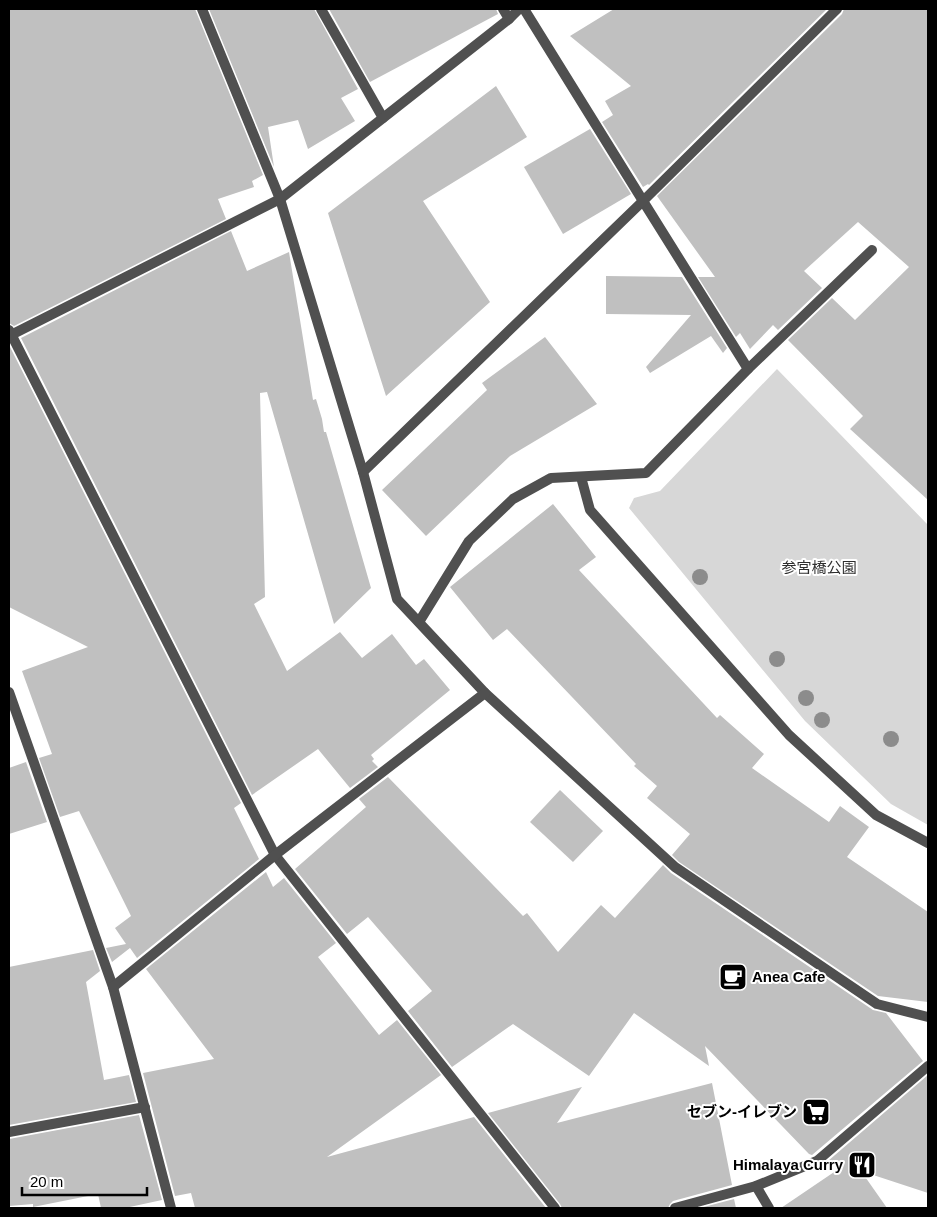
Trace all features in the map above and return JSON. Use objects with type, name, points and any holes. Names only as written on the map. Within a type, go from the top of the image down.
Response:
[{"type":"street","points":[[202,9],[280,199],[363,472],[397,600],[485,693],[675,866],[878,1004],[928,1017]]},
{"type":"street","points":[[321,9],[383,118]]},
{"type":"street","points":[[503,9],[509,19]]},
{"type":"street","points":[[518,9],[509,19],[280,199],[9,333],[275,856],[555,1208]]},
{"type":"street","points":[[524,9],[748,369]]},
{"type":"street","points":[[363,472],[838,9]]},
{"type":"street","points":[[419,622],[469,542],[513,499],[551,478],[646,473],[748,369],[872,250]]},
{"type":"street","points":[[581,477],[590,510],[789,735],[876,815],[928,843]]},
{"type":"street","points":[[9,692],[113,987],[172,1208]]},
{"type":"street","points":[[113,987],[275,856],[485,693]]},
{"type":"street","points":[[675,1208],[756,1186],[817,1160],[928,1066]]},
{"type":"street","points":[[9,1132],[145,1107]]},
{"type":"street","points":[[756,1186],[769,1208]]},
{"type":"green space","name":"参宮橋公園","points":[[777,369],[928,525],[928,825],[891,804],[805,721],[629,508],[634,498],[660,491]]},
{"type":"building","points":[[9,9],[195,9],[263,175],[252,181],[254,187],[218,199],[226,219],[14,326],[9,323]]},
{"type":"building","points":[[209,9],[314,9],[358,89],[341,98],[355,121],[308,149],[298,120],[268,127],[274,167]]},
{"type":"building","points":[[329,9],[496,9],[498,14],[370,82]]},
{"type":"building","points":[[614,9],[827,9],[649,185],[643,187],[602,122],[613,115],[605,101],[631,86],[570,36]]},
{"type":"building","points":[[844,9],[928,9],[928,500],[850,429],[863,416],[788,340],[832,298],[855,320],[909,267],[858,222],[804,271],[822,288],[778,330],[773,325],[750,349],[740,333],[736,337],[698,277],[715,277],[657,196],[842,14]]},
{"type":"building","points":[[496,86],[527,137],[423,201],[490,302],[386,396],[328,213]]},
{"type":"building","points":[[590,129],[631,194],[563,234],[524,167]]},
{"type":"building","points":[[231,231],[247,271],[289,252],[313,400],[316,399],[324,432],[326,432],[371,588],[334,624],[267,392],[260,393],[265,597],[254,604],[287,671],[340,632],[362,658],[392,634],[416,665],[424,659],[450,690],[371,755],[374,759],[372,761],[378,767],[350,788],[318,749],[252,795],[21,338]]},
{"type":"building","points":[[606,276],[682,277],[727,348],[723,353],[711,336],[650,373],[646,367],[691,315],[606,314]]},
{"type":"building","points":[[545,337],[597,404],[510,456],[426,536],[382,490],[487,390],[482,383]]},
{"type":"building","points":[[9,345],[241,803],[234,808],[259,859],[137,958],[130,948],[112,962],[106,948],[126,944],[115,928],[131,916],[79,811],[60,817],[39,758],[52,754],[22,671],[88,647],[9,607]]},
{"type":"building","points":[[553,504],[596,557],[579,570],[717,718],[720,715],[764,754],[752,768],[829,822],[840,806],[869,827],[847,857],[928,912],[928,1002],[878,996],[679,862],[672,855],[690,834],[647,798],[657,786],[634,766],[636,764],[507,629],[493,640],[450,587]]},
{"type":"building","points":[[26,762],[47,822],[9,834],[9,768]]},
{"type":"building","points":[[388,777],[523,916],[527,913],[558,952],[601,905],[615,918],[663,865],[671,873],[873,1010],[886,1013],[923,1061],[812,1155],[705,1046],[709,1066],[634,1013],[589,1076],[513,1024],[452,1067],[408,1011],[432,991],[368,917],[347,934],[295,869],[366,807],[359,799]]},
{"type":"building","points":[[560,790],[603,831],[573,862],[530,822]]},
{"type":"building","points":[[266,872],[273,887],[284,878],[336,943],[318,957],[379,1035],[397,1020],[441,1075],[327,1157],[474,1117],[546,1208],[195,1208],[191,1193],[175,1196],[143,1073],[214,1059],[146,969]]},
{"type":"building","points":[[93,950],[100,971],[86,982],[104,1080],[129,1075],[136,1102],[9,1125],[9,967]]},
{"type":"building","points":[[928,1075],[928,1193],[861,1171],[887,1208],[781,1208],[843,1166],[828,1161]]},
{"type":"building","points":[[712,1083],[732,1185],[673,1201],[668,1208],[562,1208],[488,1113],[582,1087],[557,1123]]},
{"type":"building","points":[[139,1115],[162,1200],[125,1208],[101,1208],[98,1194],[33,1207],[33,1204],[9,1206],[9,1139]]},
{"type":"building","points":[[734,1199],[736,1208],[700,1208]]},
{"type":"place","name":"Anea Cafe","points":[[733,977]]},
{"type":"place","name":"セブン-イレブン","points":[[816,1112]]},
{"type":"place","name":"Himalaya Curry","points":[[862,1165]]}]
